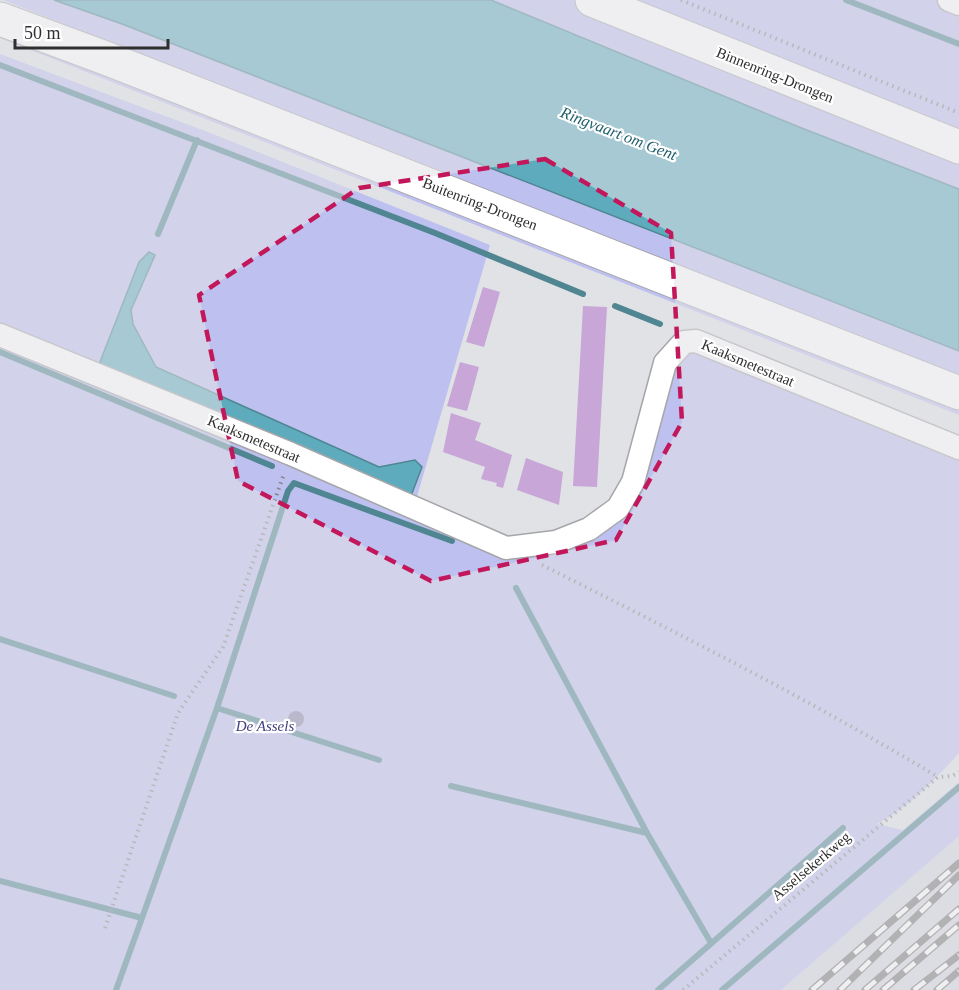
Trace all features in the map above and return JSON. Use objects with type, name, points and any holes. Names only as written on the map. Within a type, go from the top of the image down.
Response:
[{"type":"highway","name":"Binnenring-Drongen","points":[[592,0],[959,147]]},
{"type":"highway","name":"Buitenring-Drongen","points":[[0,19],[142,72],[959,393]]},
{"type":"street","points":[[949,0],[959,4]]},
{"type":"street","name":"Kaaksmetestraat","points":[[0,335],[291,454],[506,548],[556,542],[589,529],[618,508],[633,482],[665,363],[684,342],[696,340],[959,448]]},
{"type":"path","points":[[681,0],[959,113]]},
{"type":"path","points":[[105,928],[178,713],[223,647],[291,454]]},
{"type":"path","points":[[506,548],[653,621],[895,750],[938,777]]},
{"type":"path","name":"Asselsekerkweg","points":[[683,990],[938,777],[952,776],[959,772]]},
{"type":"highlighted area","points":[[545,159],[671,233],[682,422],[616,540],[431,581],[238,481],[199,295],[359,188]]},
{"type":"shaded area","points":[[959,836],[959,990],[781,990],[932,859]]},
{"type":"green space","points":[[3,0],[54,0],[122,24],[959,351],[959,376]]},
{"type":"green space","points":[[491,0],[959,0],[959,189],[799,127]]},
{"type":"green space","points":[[0,30],[959,407],[959,415],[0,38]]},
{"type":"green space","name":"De Assels","points":[[0,54],[213,134],[490,245],[414,507],[506,548],[556,542],[618,508],[684,342],[959,452],[959,753],[911,801],[877,824],[903,830],[959,782],[959,836],[781,990],[0,990]]},
{"type":"water","name":"Ringvaart om Gent","points":[[54,0],[491,0],[799,127],[959,189],[959,351],[122,24]]},
{"type":"water","points":[[149,252],[155,255],[131,310],[133,324],[156,367],[379,467],[415,460],[422,467],[411,496],[105,369],[100,362],[139,262]]},
{"type":"building","points":[[483,287],[500,292],[484,347],[466,342]]},
{"type":"building","points":[[583,306],[607,307],[597,487],[573,486]]},
{"type":"building","points":[[460,362],[479,367],[467,411],[447,406]]},
{"type":"building","points":[[451,413],[481,423],[475,440],[512,455],[503,488],[496,486],[497,483],[481,479],[485,467],[443,452]]},
{"type":"building","points":[[526,458],[563,472],[559,505],[517,490]]},
{"type":"waterway","points":[[846,0],[959,44]]},
{"type":"waterway","points":[[0,65],[435,233],[583,294]]},
{"type":"waterway","points":[[158,234],[197,140]]},
{"type":"waterway","points":[[615,306],[660,324]]},
{"type":"waterway","points":[[0,352],[272,466]]},
{"type":"waterway","points":[[142,918],[217,708],[288,491],[294,483],[452,541]]},
{"type":"waterway","points":[[516,588],[647,833]]},
{"type":"waterway","points":[[0,639],[174,696]]},
{"type":"waterway","points":[[217,708],[379,760]]},
{"type":"waterway","points":[[451,786],[647,833],[711,943]]},
{"type":"waterway","points":[[722,990],[959,787]]},
{"type":"waterway","points":[[658,990],[843,828]]},
{"type":"waterway","points":[[0,881],[142,918],[116,990]]},
{"type":"railway","points":[[812,990],[959,863]]},
{"type":"railway","points":[[840,990],[959,875]]},
{"type":"railway","points":[[865,990],[959,909]]},
{"type":"railway","points":[[883,990],[959,925]]},
{"type":"railway","points":[[914,990],[959,955]]},
{"type":"railway","points":[[937,990],[959,971]]}]
